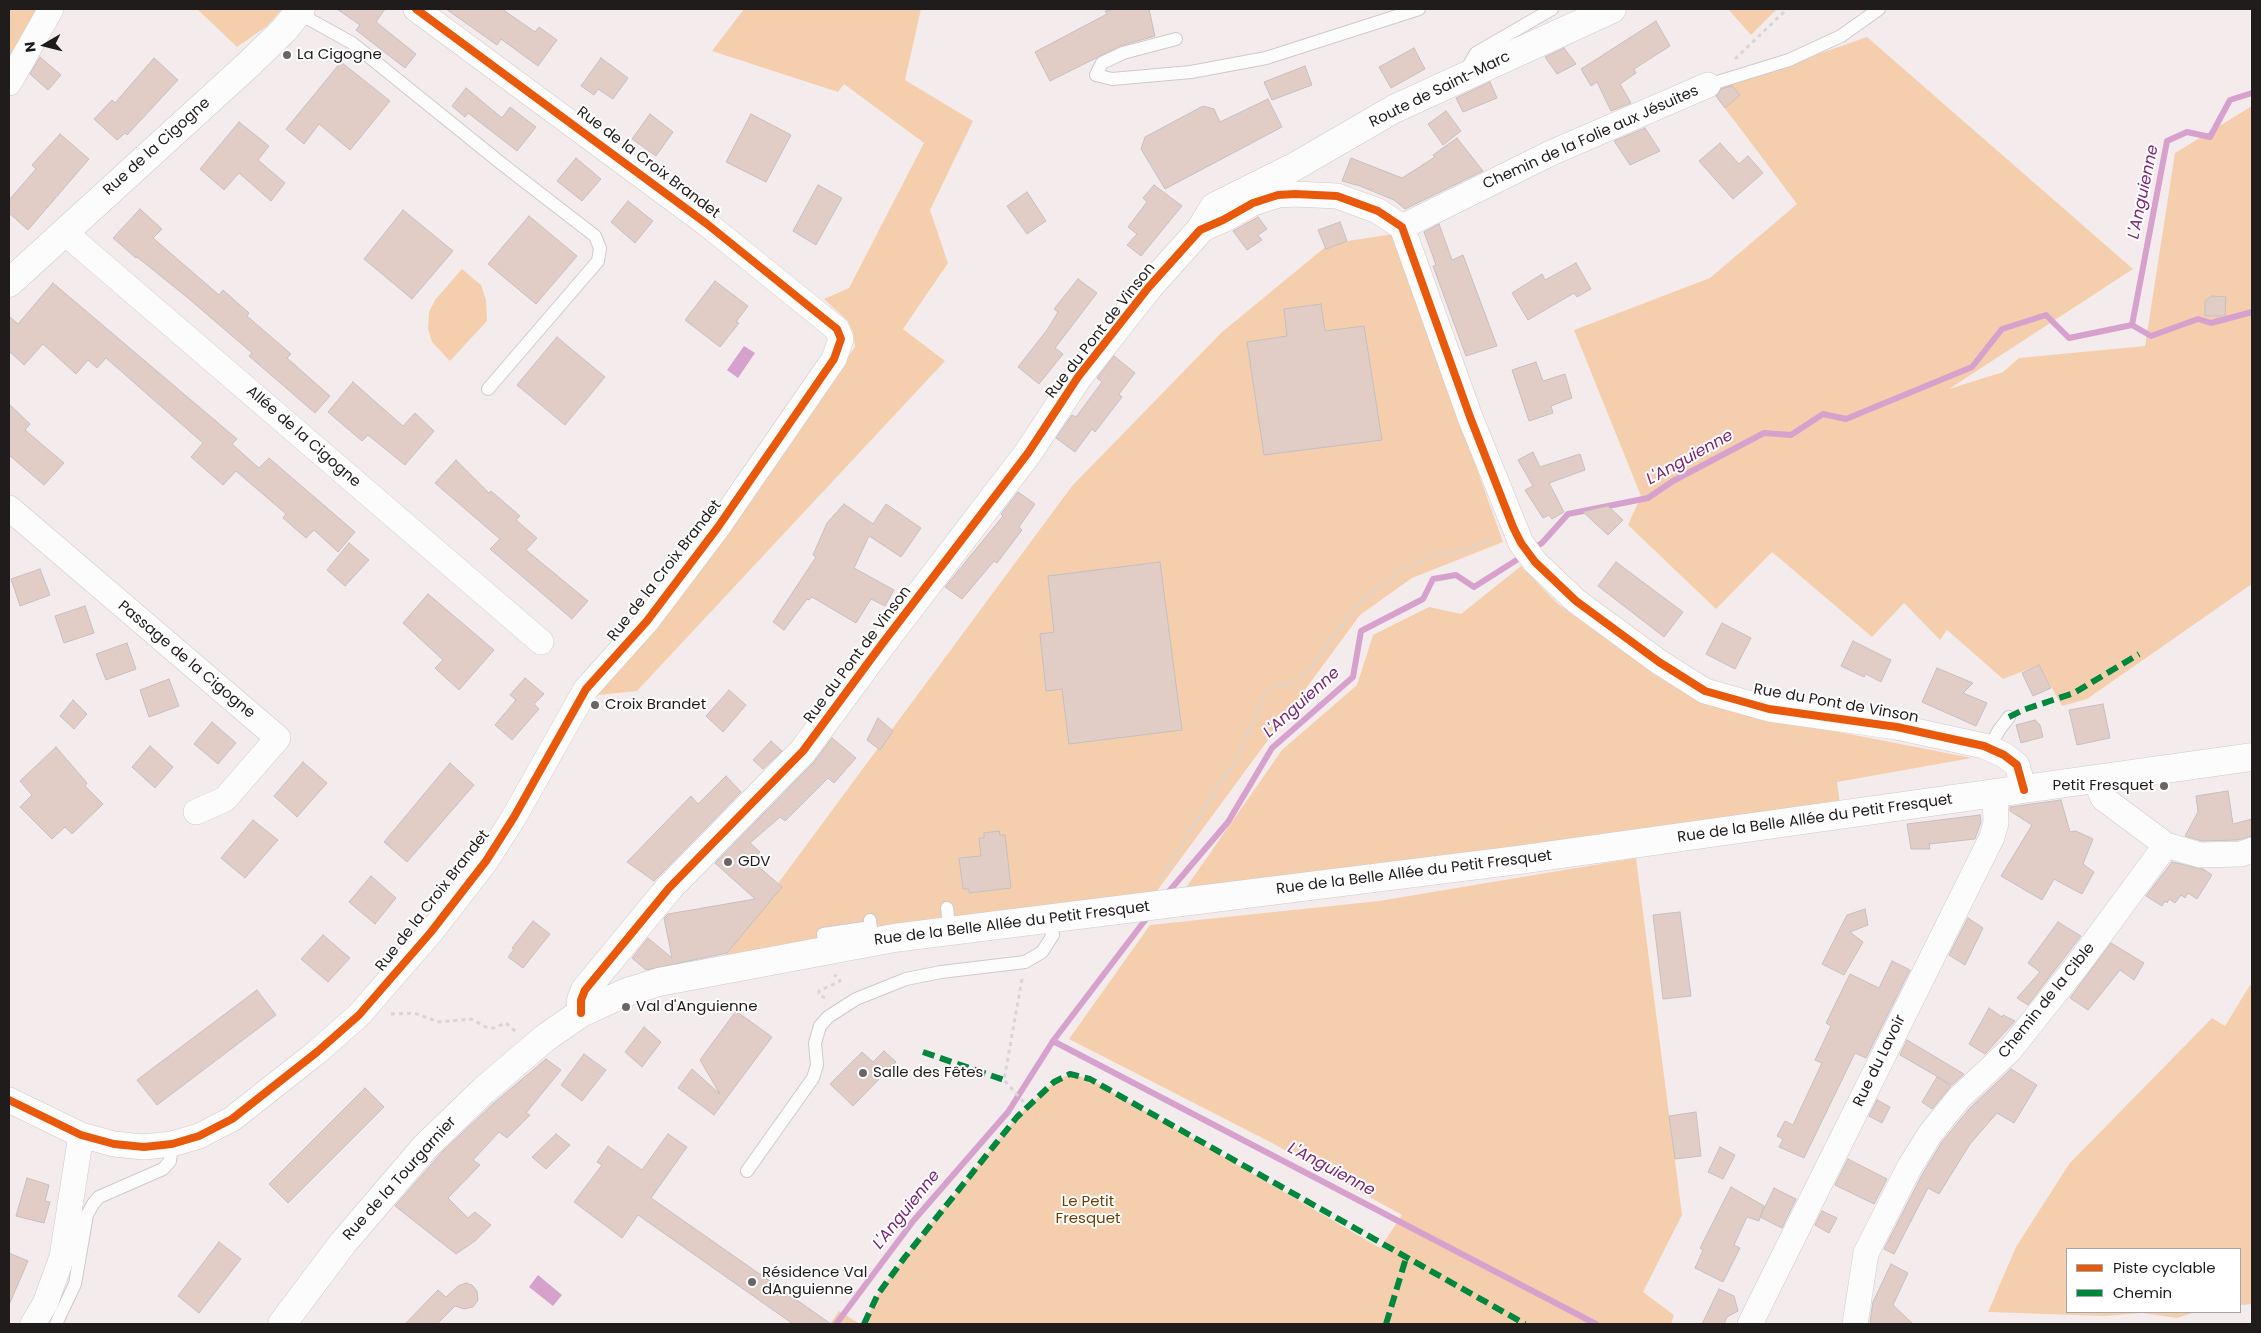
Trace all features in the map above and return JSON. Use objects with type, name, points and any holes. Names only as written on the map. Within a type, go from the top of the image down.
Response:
[{"type":"street","points":[[9,83],[51,9]]},
{"type":"street","name":"Rue de la Croix Brandet","points":[[9,1100],[81,1135],[114,1144],[144,1147],[172,1144],[198,1136],[232,1119],[317,1052],[359,1015],[430,932],[486,861],[514,817],[586,689],[647,621],[718,527],[834,358],[841,339],[837,329],[707,224],[416,9]]},
{"type":"street","name":"Route de Saint-Marc","points":[[1200,230],[1214,207],[1294,167],[1394,109],[1612,9]]},
{"type":"street","name":"Rue de la Cigogne","points":[[9,283],[249,64],[284,30],[299,11]]},
{"type":"street","name":"Chemin de la Folie aux Jésuites","points":[[1402,227],[1551,152],[1708,85]]},
{"type":"street","name":"Rue du Pont de Vinson","points":[[581,1013],[581,1000],[586,990],[669,888],[804,751],[882,644],[1028,453],[1078,377],[1148,288],[1200,230],[1223,220],[1253,203],[1278,195],[1337,196],[1378,211],[1402,227],[1470,417],[1523,544],[1576,601],[1658,662],[1706,691],[1769,708],[1897,727],[1989,748],[2004,755],[2016,765],[2024,790]]},
{"type":"street","name":"Allée de la Cigogne","points":[[64,232],[541,642]]},
{"type":"street","name":"Passage de la Cigogne","points":[[9,508],[278,738],[225,799],[196,812]]},
{"type":"street","name":"Rue de la Belle Allée du Petit Fresquet","points":[[581,1013],[628,992],[659,982],[894,938],[948,920],[1044,919],[1518,860],[2252,757]]},
{"type":"street","points":[[2095,779],[2103,798],[2166,845],[2200,855],[2241,854],[2252,850]]},
{"type":"street","name":"Rue du Lavoir","points":[[1750,1324],[1992,837],[1996,824],[1995,794]]},
{"type":"street","name":"Chemin de la Cible","points":[[1855,1324],[1866,1253],[1910,1166],[1930,1134],[1959,1098],[2010,1050],[2076,967],[2166,845]]},
{"type":"street","name":"Rue de la Tourgarnier","points":[[282,1324],[343,1243],[425,1147],[484,1090],[545,1038],[581,1013]]},
{"type":"street","points":[[33,1324],[45,1304],[62,1257],[81,1135]]},
{"type":"lane","points":[[1176,39],[1123,53],[1102,63],[1096,75],[1112,79],[1191,72],[1266,58],[1419,9]]},
{"type":"lane","points":[[1459,80],[1476,53],[1552,9]]},
{"type":"lane","points":[[1708,85],[1789,60],[1841,36],[1879,9]]},
{"type":"lane","points":[[299,11],[352,43],[595,236],[600,248],[598,261],[488,389]]},
{"type":"lane","points":[[1989,748],[1999,730],[2010,717]]},
{"type":"lane","points":[[748,1171],[813,1078],[817,1065],[815,1043],[820,1026],[844,1005],[906,979],[941,972],[1025,962],[1042,952],[1053,936],[1044,919]]},
{"type":"lane","points":[[822,952],[824,934],[870,927],[870,920]]},
{"type":"lane","points":[[56,1324],[75,1284],[87,1215],[93,1204],[99,1197],[163,1170],[170,1161],[172,1144]]},
{"type":"path","points":[[1140,907],[1178,852],[1240,752],[1266,691],[1278,685],[1291,684],[1308,670],[1357,605],[1401,570],[1439,554],[1465,551],[1502,535],[1523,544]]},
{"type":"path","points":[[822,952],[826,973],[836,976],[840,981],[822,988],[819,995],[822,998],[836,1000],[844,1005]]},
{"type":"path","points":[[1025,962],[1004,1080],[1028,1106]]},
{"type":"path","points":[[414,1013],[439,1022],[471,1019],[486,1027],[494,1028],[506,1023],[518,1034],[511,1040]]},
{"type":"green space","points":[[9,9],[44,9],[9,70]]},
{"type":"green space","points":[[197,9],[282,9],[267,26],[237,47]]},
{"type":"green space","points":[[744,9],[921,9],[905,80],[973,121],[930,210],[948,263],[903,329],[945,361],[637,691],[598,695],[677,597],[855,347],[853,332],[847,320],[824,299],[849,288],[924,143],[844,84],[838,92],[712,51]]},
{"type":"green space","points":[[1728,9],[1777,9],[1751,35]]},
{"type":"green space","points":[[1867,37],[2133,269],[1949,389],[2003,372],[2019,358],[2145,346],[2175,153],[2252,106],[2252,584],[2087,699],[2062,706],[2039,665],[2003,679],[1947,630],[1940,640],[1904,603],[1872,637],[1772,552],[1716,609],[1628,525],[1641,496],[1574,330],[1710,278],[1797,204],[1712,91]]},
{"type":"green space","points":[[1393,234],[1503,542],[1412,578],[1360,615],[1151,899],[1001,910],[725,955],[1072,486],[1222,332],[1329,244]]},
{"type":"green space","points":[[462,269],[481,285],[486,300],[487,321],[450,361],[432,342],[428,329],[429,312],[435,300]]},
{"type":"green space","points":[[1521,566],[1558,604],[1692,698],[1726,710],[1972,758],[1837,782],[1840,804],[1632,833],[1185,889],[1282,750],[1357,685],[1373,635],[1429,607],[1461,614]]},
{"type":"green space","name":"Le Petit Fresquet","points":[[1636,858],[1682,1215],[1643,1292],[1674,1315],[1671,1324],[864,1324],[878,1294],[905,1257],[1017,1117],[1054,1082],[1070,1074],[1090,1079],[1380,1248],[1402,1215],[1272,1143],[1069,1039],[1150,925],[1379,901]]},
{"type":"green space","points":[[2250,985],[2252,985],[2252,1304],[2241,1305],[2241,1248],[2066,1248],[2066,1313],[2142,1313],[2105,1316],[1988,1312],[2016,1247],[2069,1164],[2212,1018],[2225,1026]]},
{"type":"green space","points":[[839,1311],[860,1324],[830,1324]]},
{"type":"green space","points":[[2142,1313],[2193,1313],[2177,1318]]},
{"type":"shaded area","points":[[744,346],[755,353],[738,378],[727,370]]},
{"type":"shaded area","points":[[538,1275],[562,1295],[553,1306],[529,1287]]},
{"type":"building","points":[[337,9],[385,9],[376,22],[416,54],[405,68],[356,30],[360,25]]},
{"type":"building","points":[[446,9],[502,9],[535,32],[539,27],[557,40],[538,66],[501,39],[497,45]]},
{"type":"building","points":[[1149,9],[1155,36],[1120,46],[1050,81],[1035,52],[1107,14],[1105,11]]},
{"type":"building","points":[[1656,21],[1670,46],[1634,69],[1636,73],[1620,84],[1631,103],[1611,111],[1597,82],[1591,86],[1581,69]]},
{"type":"building","points":[[1414,48],[1425,69],[1391,88],[1379,67]]},
{"type":"building","points":[[1564,48],[1576,64],[1557,74],[1545,57]]},
{"type":"building","points":[[40,57],[61,75],[48,90],[30,74]]},
{"type":"building","points":[[154,58],[178,80],[127,135],[125,133],[117,140],[94,119],[112,100],[115,103]]},
{"type":"building","points":[[601,58],[628,78],[613,99],[598,89],[594,95],[581,86]]},
{"type":"building","points":[[341,62],[390,101],[350,150],[319,124],[304,144],[286,129]]},
{"type":"building","points":[[1305,66],[1312,85],[1272,100],[1264,82]]},
{"type":"building","points":[[1490,82],[1497,98],[1463,112],[1456,98]]},
{"type":"building","points":[[1732,86],[1740,95],[1725,108],[1716,96],[1721,89]]},
{"type":"building","points":[[466,88],[502,118],[510,107],[536,127],[517,151],[468,113],[465,117],[452,106]]},
{"type":"building","points":[[1268,99],[1282,127],[1165,189],[1141,149],[1145,137],[1203,106],[1214,109],[1220,122]]},
{"type":"building","points":[[1446,111],[1461,131],[1443,145],[1428,124]]},
{"type":"building","points":[[650,114],[673,132],[656,156],[632,139]]},
{"type":"building","points":[[751,114],[791,135],[766,182],[726,162]]},
{"type":"building","points":[[239,122],[269,146],[258,160],[285,183],[271,201],[239,173],[224,190],[200,169]]},
{"type":"building","points":[[1645,128],[1660,151],[1630,165],[1614,141]]},
{"type":"building","points":[[60,134],[89,159],[28,230],[9,213],[9,200],[36,169],[32,165]]},
{"type":"building","points":[[1457,138],[1483,171],[1405,209],[1394,200],[1342,181],[1351,158],[1402,178],[1435,157],[1433,155]]},
{"type":"building","points":[[1720,143],[1739,164],[1748,156],[1763,173],[1733,199],[1699,161]]},
{"type":"building","points":[[576,158],[601,179],[582,201],[557,181]]},
{"type":"building","points":[[818,185],[842,198],[816,245],[793,231]]},
{"type":"building","points":[[1154,185],[1182,206],[1141,256],[1127,245],[1137,234],[1128,227],[1147,202],[1143,198]]},
{"type":"building","points":[[1027,192],[1046,221],[1027,234],[1007,206]]},
{"type":"building","points":[[628,201],[653,221],[635,243],[611,222]]},
{"type":"building","points":[[140,209],[162,229],[153,238],[219,295],[223,290],[249,313],[247,316],[291,354],[287,358],[330,396],[315,413],[249,356],[252,353],[188,298],[113,238]]},
{"type":"building","points":[[403,210],[453,251],[412,299],[364,259]]},
{"type":"building","points":[[529,216],[577,256],[536,304],[488,264]]},
{"type":"building","points":[[1258,217],[1267,229],[1258,235],[1262,240],[1247,250],[1233,231]]},
{"type":"building","points":[[1340,222],[1347,241],[1326,249],[1318,230]]},
{"type":"building","points":[[1439,224],[1452,260],[1463,255],[1497,346],[1466,356],[1433,266],[1436,265],[1424,232]]},
{"type":"building","points":[[1576,263],[1591,289],[1577,297],[1574,293],[1528,320],[1512,293],[1542,274],[1545,280]]},
{"type":"building","points":[[1078,279],[1097,293],[1055,348],[1063,354],[1039,384],[1018,367],[1047,330],[1058,312],[1054,309]]},
{"type":"building","points":[[715,281],[748,306],[736,322],[739,323],[720,347],[685,320]]},
{"type":"building","points":[[53,283],[237,439],[232,444],[259,468],[269,458],[355,532],[338,552],[314,530],[306,538],[283,518],[286,514],[236,471],[223,485],[191,457],[203,443],[106,358],[97,368],[88,360],[76,374],[43,344],[24,365],[9,351],[9,316],[18,324]]},
{"type":"building","points":[[2212,296],[2226,297],[2225,316],[2205,316],[2205,301]]},
{"type":"building","points":[[1321,304],[1325,331],[1364,326],[1382,440],[1264,455],[1247,342],[1287,336],[1284,309]]},
{"type":"building","points":[[557,337],[605,377],[565,425],[517,385]]},
{"type":"building","points":[[1114,356],[1135,373],[1119,394],[1122,397],[1095,432],[1092,429],[1075,452],[1056,438],[1072,415],[1076,417],[1102,382],[1097,378]]},
{"type":"building","points":[[1536,362],[1543,381],[1565,374],[1572,398],[1551,406],[1553,413],[1529,421],[1512,370]]},
{"type":"building","points":[[353,382],[403,426],[415,413],[434,431],[405,465],[368,435],[362,441],[328,412]]},
{"type":"building","points":[[9,404],[30,424],[25,430],[64,463],[44,485],[9,455]]},
{"type":"building","points":[[1533,452],[1540,467],[1580,454],[1585,470],[1549,483],[1564,512],[1552,519],[1549,515],[1543,518],[1525,490],[1533,486],[1518,460]]},
{"type":"building","points":[[456,460],[489,493],[491,491],[520,516],[516,520],[537,538],[526,550],[588,601],[572,619],[490,549],[500,539],[435,483]]},
{"type":"building","points":[[1018,492],[1035,504],[1019,527],[1022,530],[997,563],[994,561],[962,599],[945,587],[1003,516],[1001,514]]},
{"type":"building","points":[[844,504],[873,524],[886,504],[921,528],[901,557],[869,536],[854,568],[894,590],[885,606],[871,599],[856,623],[812,597],[809,600],[807,599],[784,630],[773,622],[816,557],[813,555],[827,523]]},
{"type":"building","points":[[1608,506],[1623,520],[1608,535],[1583,512]]},
{"type":"building","points":[[349,543],[369,560],[345,586],[327,570]]},
{"type":"building","points":[[1160,562],[1182,730],[1069,744],[1062,689],[1046,691],[1040,634],[1054,632],[1048,576]]},
{"type":"building","points":[[1616,562],[1683,612],[1664,637],[1598,586]]},
{"type":"building","points":[[40,569],[50,595],[20,606],[11,579]]},
{"type":"building","points":[[428,594],[494,650],[459,690],[435,668],[443,660],[403,623]]},
{"type":"building","points":[[85,606],[94,633],[64,643],[55,616]]},
{"type":"building","points":[[1722,623],[1751,638],[1735,669],[1706,654]]},
{"type":"building","points":[[1853,641],[1891,660],[1881,682],[1866,674],[1864,677],[1841,666]]},
{"type":"building","points":[[127,643],[136,669],[106,680],[96,654]]},
{"type":"building","points":[[2039,665],[2051,688],[2033,696],[2022,673]]},
{"type":"building","points":[[1937,668],[1973,683],[1963,693],[1987,703],[1976,726],[1922,702]]},
{"type":"building","points":[[525,678],[544,694],[534,704],[539,709],[512,740],[495,725],[516,700],[510,695]]},
{"type":"building","points":[[169,679],[179,706],[149,717],[140,690]]},
{"type":"building","points":[[729,690],[746,705],[723,732],[706,716]]},
{"type":"building","points":[[73,700],[87,714],[74,729],[60,716]]},
{"type":"building","points":[[2103,704],[2110,738],[2077,745],[2069,710]]},
{"type":"building","points":[[878,718],[893,731],[880,750],[867,740]]},
{"type":"building","points":[[2035,720],[2040,725],[2043,737],[2021,743],[2016,725]]},
{"type":"building","points":[[212,722],[236,743],[218,764],[194,744]]},
{"type":"building","points":[[832,738],[856,758],[834,783],[828,778],[785,821],[780,817],[750,843],[760,852],[752,861],[782,887],[727,953],[646,970],[632,958],[648,938],[672,958],[664,918],[668,914],[755,899],[715,863],[814,762]]},
{"type":"building","points":[[771,741],[782,751],[763,769],[753,760]]},
{"type":"building","points":[[150,746],[173,767],[155,788],[132,767]]},
{"type":"building","points":[[56,747],[87,783],[85,786],[103,804],[72,834],[65,827],[52,839],[20,807],[32,795],[20,781]]},
{"type":"building","points":[[303,762],[327,783],[297,817],[274,796]]},
{"type":"building","points":[[450,763],[474,785],[407,862],[384,842]]},
{"type":"building","points":[[726,776],[741,792],[654,881],[627,862],[691,796],[698,804]]},
{"type":"building","points":[[2228,791],[2233,824],[2252,819],[2252,836],[2238,840],[2202,841],[2185,836],[2198,812],[2196,796]]},
{"type":"building","points":[[2061,800],[2070,832],[2076,831],[2093,839],[2083,864],[2094,872],[2082,894],[2054,879],[2042,900],[2001,876],[2032,825],[2010,811],[2010,807]]},
{"type":"building","points":[[1980,815],[1981,822],[1975,839],[1929,844],[1930,849],[1911,849],[1907,824]]},
{"type":"building","points":[[253,820],[278,840],[245,878],[221,858]]},
{"type":"building","points":[[999,831],[1000,835],[1005,835],[1011,888],[969,893],[969,889],[963,889],[959,858],[981,856],[979,838],[984,838],[984,833]]},
{"type":"building","points":[[2172,862],[2203,869],[2212,875],[2197,899],[2188,893],[2185,898],[2181,895],[2175,903],[2169,899],[2167,903],[2165,901],[2162,906],[2146,896]]},
{"type":"building","points":[[371,876],[396,898],[375,924],[349,902]]},
{"type":"building","points":[[1865,909],[1868,925],[1850,932],[1863,942],[1844,975],[1822,964],[1847,915]]},
{"type":"building","points":[[1680,912],[1691,996],[1663,999],[1653,915]]},
{"type":"building","points":[[1968,918],[1983,928],[1965,965],[1949,955]]},
{"type":"building","points":[[533,921],[550,934],[523,968],[508,957],[514,949],[512,948]]},
{"type":"building","points":[[2058,922],[2081,936],[2028,1005],[2017,998],[2040,972],[2028,963]]},
{"type":"building","points":[[323,935],[350,958],[328,982],[301,959]]},
{"type":"building","points":[[2111,943],[2144,963],[2134,980],[2120,970],[2088,1010],[2070,998]]},
{"type":"building","points":[[1892,961],[1910,970],[1866,1058],[1855,1053],[1804,1158],[1779,1147],[1783,1139],[1777,1136],[1785,1121],[1793,1125],[1822,1063],[1815,1060],[1831,1026],[1826,1023],[1850,974],[1879,988]]},
{"type":"building","points":[[257,990],[276,1015],[157,1105],[137,1080]]},
{"type":"building","points":[[1989,1008],[2002,1017],[2003,1015],[2015,1021],[1985,1054],[1969,1044]]},
{"type":"building","points":[[736,1011],[772,1037],[714,1115],[678,1088],[692,1069],[720,1094],[700,1060]]},
{"type":"building","points":[[644,1027],[661,1042],[642,1067],[625,1052]]},
{"type":"building","points":[[1907,1040],[1964,1074],[1952,1085],[1900,1055]]},
{"type":"building","name":"Salle des Fêtes","points":[[884,1051],[896,1062],[853,1106],[830,1084],[862,1052],[873,1062]]},
{"type":"building","points":[[584,1054],[606,1070],[582,1101],[561,1085]]},
{"type":"building","points":[[546,1059],[561,1070],[526,1113],[530,1115],[507,1138],[499,1132],[473,1160],[480,1165],[448,1198],[468,1218],[475,1212],[491,1225],[475,1241],[456,1254],[395,1206],[443,1151],[495,1102]]},
{"type":"building","points":[[2011,1069],[2037,1085],[2014,1123],[1997,1113],[1970,1144],[1939,1194],[1928,1188],[1894,1254],[1884,1249],[1923,1173],[1942,1142],[1970,1108]]},
{"type":"building","points":[[1937,1077],[1951,1086],[1932,1109],[1922,1102]]},
{"type":"building","points":[[365,1088],[384,1107],[288,1203],[269,1184]]},
{"type":"building","points":[[1877,1100],[1890,1107],[1882,1123],[1869,1116]]},
{"type":"building","points":[[1696,1112],[1701,1156],[1675,1159],[1669,1116]]},
{"type":"building","points":[[556,1134],[570,1145],[546,1169],[532,1157]]},
{"type":"building","points":[[668,1134],[687,1147],[651,1198],[831,1324],[793,1324],[638,1215],[622,1238],[574,1202],[602,1165],[597,1162],[608,1146],[642,1170]]},
{"type":"building","points":[[1720,1147],[1735,1155],[1723,1179],[1708,1172]]},
{"type":"building","points":[[1848,1159],[1887,1179],[1874,1204],[1835,1185]]},
{"type":"building","points":[[27,1178],[49,1185],[45,1201],[50,1202],[44,1223],[16,1216]]},
{"type":"building","points":[[1731,1187],[1764,1206],[1759,1221],[1747,1217],[1734,1245],[1740,1248],[1723,1282],[1695,1268],[1703,1250],[1700,1248]]},
{"type":"building","points":[[1774,1188],[1796,1199],[1782,1228],[1760,1217]]},
{"type":"building","points":[[1822,1211],[1837,1218],[1829,1233],[1815,1225]]},
{"type":"building","points":[[219,1242],[241,1259],[199,1313],[178,1296]]},
{"type":"building","points":[[9,1253],[28,1261],[9,1305]]},
{"type":"building","points":[[1891,1264],[1908,1273],[1893,1305],[1913,1324],[1873,1324],[1870,1322],[1873,1302]]},
{"type":"building","points":[[466,1283],[472,1285],[477,1291],[478,1300],[473,1307],[464,1309],[455,1306],[437,1324],[405,1324],[438,1290],[446,1297],[458,1286]]},
{"type":"building","points":[[1719,1289],[1734,1296],[1738,1311],[1727,1317],[1724,1324],[1702,1324]]},
{"type":"waterway","name":"L'Anguienne","points":[[1531,550],[1542,543],[1568,514],[1648,498],[1673,481],[1764,433],[1791,435],[1823,414],[1846,419],[1972,367],[2002,329],[2046,315],[2069,338],[2132,325],[2167,141],[2187,132],[2210,137],[2230,100],[2252,93]]},
{"type":"waterway","name":"L'Anguienne","points":[[2132,325],[2151,336],[2198,319],[2211,323],[2252,312]]},
{"type":"waterway","name":"L'Anguienne","points":[[1165,896],[1228,822],[1272,748],[1353,677],[1361,631],[1423,599],[1433,579],[1456,575],[1474,587],[1523,556]]},
{"type":"waterway","name":"L'Anguienne","points":[[836,1324],[914,1220],[1008,1112],[1053,1041],[1149,915]]},
{"type":"waterway","name":"L'Anguienne","points":[[1053,1041],[1596,1324]]},
{"type":"marked path","points":[[2009,717],[2023,710],[2074,693],[2139,654]]},
{"type":"marked path","points":[[923,1052],[1004,1080]]},
{"type":"marked path","points":[[864,1324],[878,1294],[905,1257],[1017,1117],[1054,1082],[1070,1074],[1090,1079],[1525,1324]]},
{"type":"marked path","points":[[1386,1324],[1406,1258]]},
{"type":"cycle path","points":[[9,1100],[81,1135],[114,1144],[144,1147],[172,1144],[199,1136],[232,1119],[317,1052],[359,1015],[431,932],[486,861],[514,817],[586,689],[647,621],[718,527],[834,359],[841,339],[837,329],[707,224],[416,9]]},
{"type":"cycle path","points":[[581,1013],[581,1000],[585,990],[669,888],[803,751],[1028,453],[1078,377],[1148,288],[1200,230],[1223,220],[1253,203],[1278,195],[1337,196],[1378,211],[1402,227],[1470,417],[1513,527],[1521,543],[1535,562],[1576,601],[1659,662],[1705,691],[1769,709],[1897,727],[1984,746],[2004,755],[2017,765],[2024,790]]},
{"type":"place","name":"La Cigogne","points":[[287,55]]},
{"type":"place","name":"Croix Brandet","points":[[595,705]]},
{"type":"place","name":"Petit Fresquet","points":[[2164,786]]},
{"type":"place","name":"GDV","points":[[728,862]]},
{"type":"place","name":"Val d'Anguienne","points":[[626,1007]]},
{"type":"place","name":"Salle des Fêtes","points":[[863,1073]]},
{"type":"place","name":"Résidence Val dAnguienne","points":[[752,1282]]}]
